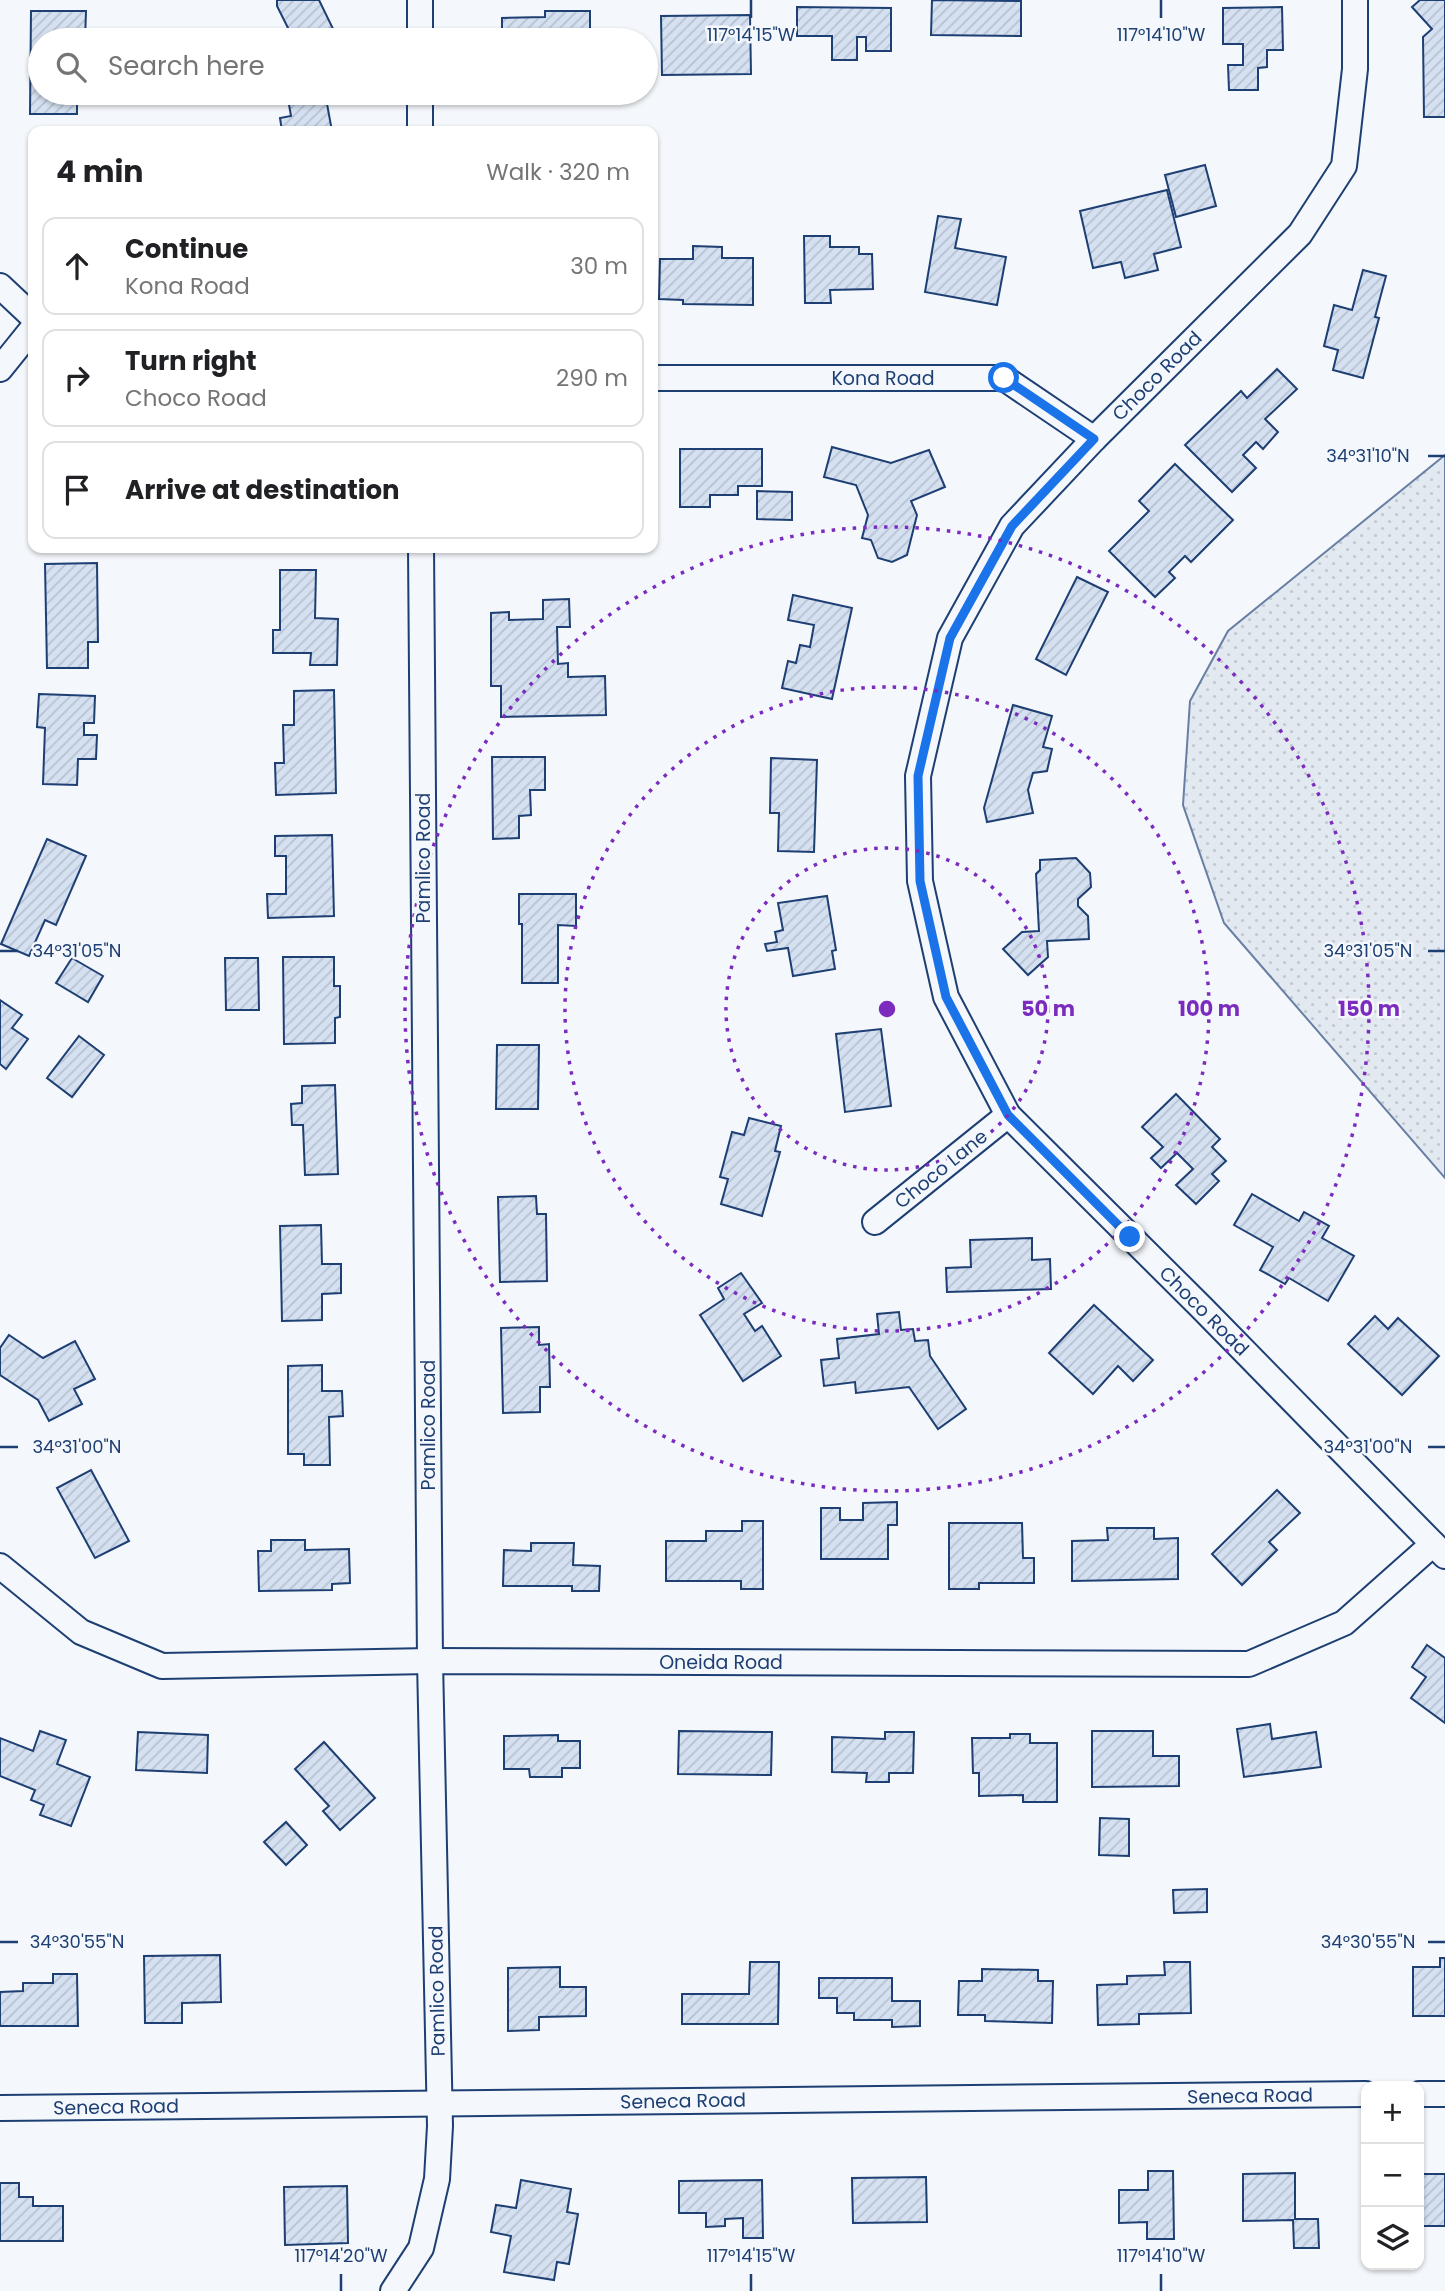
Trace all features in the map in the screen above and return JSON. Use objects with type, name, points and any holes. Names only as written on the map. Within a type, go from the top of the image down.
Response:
[{"type":"street","points":[[420,0],[420,28]]},
{"type":"street","name":"Choco Road","points":[[1355,0],[1355,69],[1345,166],[1300,234],[1094,439],[1012,526],[950,638],[918,776],[920,881],[946,997],[1008,1115],[1439,1550]]},
{"type":"street","points":[[420,105],[420,126]]},
{"type":"street","points":[[0,286],[28,312]]},
{"type":"street","points":[[0,369],[28,334]]},
{"type":"street","name":"Kona Road","points":[[658,378],[1004,378],[1094,439]]},
{"type":"street","name":"Pamlico Road","points":[[393,2291],[421,2248],[437,2179],[439,2104],[430,1661],[421,553]]},
{"type":"street","name":"Choco Lane","points":[[875,1222],[1008,1115]]},
{"type":"street","name":"Oneida Road","points":[[0,1566],[81,1632],[162,1666],[430,1661],[1249,1664],[1344,1623],[1439,1550]]},
{"type":"street","name":"Seneca Road","points":[[0,2108],[1361,2094]]},
{"type":"street","points":[[1424,2094],[1445,2094]]},
{"type":"shaded area","points":[[1445,455],[1445,1178],[1224,923],[1183,805],[1190,701],[1228,631]]},
{"type":"building","points":[[277,0],[319,0],[333,28],[288,28],[277,6]]},
{"type":"building","points":[[932,0],[1021,1],[1021,36],[931,35]]},
{"type":"building","points":[[1420,0],[1445,0],[1445,117],[1424,117],[1423,37],[1432,29],[1412,7]]},
{"type":"building","points":[[797,7],[891,8],[891,51],[866,51],[866,37],[857,37],[857,60],[832,60],[832,36],[797,36]]},
{"type":"building","points":[[1282,7],[1283,50],[1267,50],[1267,67],[1258,68],[1258,90],[1229,90],[1228,65],[1243,65],[1243,44],[1223,44],[1223,8]]},
{"type":"building","points":[[31,11],[86,11],[85,28],[31,28]]},
{"type":"building","points":[[545,11],[590,11],[590,28],[502,28],[502,18],[545,17]]},
{"type":"building","points":[[750,15],[751,74],[662,75],[661,16]]},
{"type":"building","points":[[30,105],[77,105],[77,114],[30,114]]},
{"type":"building","points":[[289,105],[327,105],[331,126],[281,126],[280,118],[291,116]]},
{"type":"building","points":[[1205,165],[1216,206],[1176,217],[1165,175]]},
{"type":"building","points":[[1167,190],[1181,247],[1154,254],[1158,270],[1125,278],[1121,262],[1093,268],[1080,211]]},
{"type":"building","points":[[938,216],[961,219],[955,248],[1006,257],[997,305],[925,292]]},
{"type":"building","points":[[804,236],[830,236],[830,247],[859,247],[859,254],[872,254],[873,289],[830,290],[831,303],[805,303]]},
{"type":"building","points":[[693,246],[722,247],[722,258],[753,258],[753,305],[683,304],[683,300],[659,299],[660,259],[693,259]]},
{"type":"building","points":[[1363,270],[1386,276],[1375,317],[1379,318],[1363,378],[1333,370],[1338,350],[1324,346],[1334,305],[1352,310]]},
{"type":"building","points":[[1277,369],[1297,389],[1265,419],[1278,432],[1263,449],[1256,442],[1243,455],[1256,468],[1232,492],[1185,445],[1241,391],[1247,398]]},
{"type":"building","points":[[832,447],[891,463],[929,450],[945,487],[911,501],[917,515],[907,555],[892,562],[878,558],[871,540],[862,538],[868,515],[856,485],[824,477]]},
{"type":"building","points":[[680,449],[762,449],[762,486],[738,486],[738,495],[710,495],[710,507],[680,507]]},
{"type":"building","points":[[1175,464],[1233,520],[1191,562],[1185,556],[1169,572],[1175,578],[1155,597],[1109,551],[1149,511],[1139,501]]},
{"type":"building","points":[[757,491],[792,492],[792,520],[757,519]]},
{"type":"building","points":[[97,563],[98,642],[88,642],[88,668],[47,668],[45,564]]},
{"type":"building","points":[[280,570],[316,570],[315,618],[338,619],[337,665],[310,665],[311,653],[273,653],[273,630],[280,630]]},
{"type":"building","points":[[1077,577],[1108,592],[1066,675],[1036,659]]},
{"type":"building","points":[[793,595],[852,608],[832,699],[782,688],[788,661],[796,663],[800,645],[810,647],[814,625],[788,620]]},
{"type":"building","points":[[569,599],[570,627],[557,627],[558,664],[568,663],[568,677],[605,676],[606,715],[501,717],[501,686],[491,686],[491,613],[509,612],[509,620],[543,619],[543,600]]},
{"type":"building","points":[[334,690],[336,793],[276,795],[275,763],[284,763],[283,725],[294,725],[294,691]]},
{"type":"building","points":[[39,694],[95,696],[94,723],[84,723],[84,735],[97,735],[96,759],[78,759],[77,785],[43,784],[45,728],[37,727]]},
{"type":"building","points":[[1013,705],[1052,716],[1043,747],[1052,749],[1047,771],[1033,773],[1028,790],[1033,813],[987,822],[984,808]]},
{"type":"building","points":[[492,757],[545,757],[545,790],[530,790],[531,815],[519,816],[519,838],[493,839]]},
{"type":"building","points":[[771,758],[817,760],[814,852],[778,851],[779,813],[770,813]]},
{"type":"building","points":[[332,835],[334,916],[268,918],[267,894],[286,894],[286,856],[275,856],[275,836]]},
{"type":"building","points":[[47,839],[86,856],[56,925],[45,920],[29,956],[1,944]]},
{"type":"building","points":[[1076,858],[1090,873],[1091,887],[1078,899],[1078,906],[1088,916],[1089,939],[1047,941],[1048,957],[1028,975],[1003,949],[1022,932],[1039,931],[1036,874],[1040,870],[1040,860]]},
{"type":"building","points":[[519,894],[576,894],[576,926],[558,925],[558,983],[522,983]]},
{"type":"building","points":[[827,896],[836,950],[832,951],[835,969],[793,976],[788,948],[767,951],[765,944],[777,942],[775,932],[783,930],[778,903]]},
{"type":"building","points":[[283,957],[334,957],[334,986],[340,986],[340,1017],[335,1018],[335,1043],[284,1044]]},
{"type":"building","points":[[72,958],[103,976],[88,1002],[56,983]]},
{"type":"building","points":[[225,958],[258,958],[259,1010],[226,1010]]},
{"type":"building","points":[[0,1000],[22,1015],[12,1028],[28,1039],[6,1069],[0,1064]]},
{"type":"building","points":[[881,1029],[891,1106],[845,1112],[836,1034]]},
{"type":"building","points":[[79,1036],[104,1055],[72,1097],[47,1078]]},
{"type":"building","points":[[497,1045],[539,1045],[538,1109],[496,1109]]},
{"type":"building","points":[[335,1085],[338,1174],[305,1175],[303,1125],[292,1125],[291,1104],[302,1103],[302,1086]]},
{"type":"building","points":[[1176,1094],[1220,1139],[1212,1147],[1226,1161],[1212,1174],[1219,1181],[1196,1204],[1176,1185],[1193,1169],[1177,1153],[1161,1168],[1151,1158],[1163,1147],[1142,1127]]},
{"type":"building","points":[[749,1118],[781,1126],[775,1151],[780,1152],[762,1216],[721,1204],[728,1179],[720,1177],[732,1132],[744,1135]]},
{"type":"building","points":[[1252,1194],[1299,1221],[1304,1212],[1329,1226],[1322,1238],[1354,1256],[1328,1301],[1289,1278],[1285,1284],[1260,1270],[1273,1247],[1234,1225]]},
{"type":"building","points":[[536,1196],[537,1214],[546,1214],[547,1281],[500,1282],[498,1197]]},
{"type":"building","points":[[321,1225],[322,1264],[341,1264],[341,1293],[322,1294],[322,1320],[282,1321],[280,1226]]},
{"type":"building","points":[[1032,1238],[1032,1260],[1050,1259],[1051,1289],[947,1292],[946,1268],[971,1267],[970,1240]]},
{"type":"building","points":[[741,1273],[762,1303],[744,1314],[755,1331],[762,1326],[781,1356],[743,1381],[700,1315],[724,1299],[718,1288]]},
{"type":"building","points":[[1094,1305],[1153,1360],[1133,1381],[1118,1366],[1093,1394],[1049,1353]]},
{"type":"building","points":[[899,1312],[901,1330],[913,1329],[915,1341],[928,1340],[930,1356],[966,1409],[938,1429],[909,1387],[856,1393],[855,1382],[824,1386],[821,1360],[839,1358],[837,1339],[879,1334],[877,1314]]},
{"type":"building","points":[[1375,1316],[1388,1329],[1398,1318],[1439,1356],[1402,1395],[1348,1344]]},
{"type":"building","points":[[539,1327],[539,1345],[549,1344],[550,1387],[540,1387],[540,1412],[503,1413],[501,1328]]},
{"type":"building","points":[[9,1335],[43,1358],[75,1341],[95,1379],[74,1389],[82,1404],[49,1421],[38,1400],[0,1375],[0,1348]]},
{"type":"building","points":[[322,1365],[322,1391],[342,1391],[343,1416],[329,1417],[330,1465],[304,1465],[304,1454],[288,1454],[288,1366]]},
{"type":"building","points":[[91,1470],[129,1541],[95,1558],[57,1488]]},
{"type":"building","points":[[1277,1490],[1300,1513],[1269,1542],[1277,1550],[1242,1585],[1212,1554]]},
{"type":"building","points":[[897,1502],[897,1525],[888,1525],[888,1559],[821,1559],[821,1508],[840,1508],[840,1520],[863,1520],[863,1503]]},
{"type":"building","points":[[742,1521],[763,1521],[763,1589],[741,1589],[741,1581],[666,1581],[666,1541],[706,1541],[706,1531],[742,1531]]},
{"type":"building","points":[[949,1523],[1022,1523],[1023,1558],[1034,1558],[1034,1583],[979,1583],[979,1589],[949,1589]]},
{"type":"building","points":[[1107,1528],[1154,1528],[1154,1539],[1178,1538],[1178,1579],[1072,1581],[1072,1541],[1108,1540]]},
{"type":"building","points":[[271,1540],[305,1540],[305,1550],[349,1549],[350,1583],[332,1584],[332,1590],[259,1591],[258,1551],[271,1551]]},
{"type":"building","points":[[531,1543],[574,1543],[573,1565],[600,1566],[599,1591],[572,1591],[572,1586],[503,1586],[504,1550],[531,1551]]},
{"type":"building","points":[[1427,1645],[1445,1658],[1445,1723],[1411,1698],[1426,1677],[1412,1667]]},
{"type":"building","points":[[1270,1724],[1272,1739],[1316,1732],[1321,1767],[1244,1777],[1237,1729]]},
{"type":"building","points":[[40,1731],[66,1740],[57,1764],[90,1777],[71,1826],[40,1815],[44,1805],[31,1800],[35,1790],[0,1776],[0,1738],[33,1751]]},
{"type":"building","points":[[679,1731],[772,1732],[771,1775],[678,1774]]},
{"type":"building","points":[[1092,1731],[1153,1731],[1153,1756],[1179,1756],[1179,1786],[1092,1787]]},
{"type":"building","points":[[138,1732],[208,1735],[207,1773],[136,1770]]},
{"type":"building","points":[[885,1732],[914,1732],[913,1773],[889,1773],[889,1782],[866,1782],[867,1773],[832,1772],[832,1737],[885,1739]]},
{"type":"building","points":[[1010,1734],[1030,1734],[1030,1743],[1057,1743],[1057,1802],[1023,1802],[1023,1795],[979,1796],[979,1773],[973,1773],[972,1738],[1010,1738]]},
{"type":"building","points":[[558,1735],[558,1741],[580,1741],[580,1768],[562,1768],[562,1777],[530,1777],[529,1769],[504,1769],[504,1736]]},
{"type":"building","points":[[324,1742],[375,1798],[340,1830],[323,1811],[329,1806],[295,1769]]},
{"type":"building","points":[[1100,1818],[1129,1819],[1129,1856],[1099,1855]]},
{"type":"building","points":[[286,1822],[307,1845],[286,1865],[264,1842]]},
{"type":"building","points":[[1207,1889],[1207,1912],[1174,1913],[1173,1890]]},
{"type":"building","points":[[220,1955],[221,2002],[182,2003],[182,2023],[145,2023],[144,1956]]},
{"type":"building","points":[[1440,1958],[1445,1958],[1445,2016],[1413,2016],[1413,1967],[1440,1967]]},
{"type":"building","points":[[750,1962],[779,1962],[778,2024],[682,2024],[682,1994],[749,1994]]},
{"type":"building","points":[[1164,1962],[1190,1962],[1191,2013],[1139,2014],[1139,2024],[1098,2025],[1097,1985],[1127,1984],[1127,1976],[1165,1975]]},
{"type":"building","points":[[560,1967],[560,1987],[586,1987],[586,2016],[539,2017],[539,2030],[508,2031],[508,1968]]},
{"type":"building","points":[[982,1969],[1038,1970],[1038,1981],[1053,1981],[1052,2023],[985,2021],[985,2015],[958,2015],[959,1981],[982,1981]]},
{"type":"building","points":[[53,1974],[77,1974],[78,2026],[0,2026],[0,1992],[23,1991],[23,1983],[53,1983]]},
{"type":"building","points":[[819,1978],[892,1978],[892,2001],[920,2001],[920,2026],[892,2027],[892,2020],[854,2020],[854,2013],[837,2013],[837,1998],[819,1998]]},
{"type":"building","points":[[1148,2171],[1173,2171],[1174,2239],[1147,2239],[1147,2222],[1119,2223],[1119,2190],[1148,2190]]},
{"type":"building","points":[[1295,2173],[1295,2219],[1318,2219],[1319,2248],[1294,2248],[1293,2220],[1243,2221],[1243,2174]]},
{"type":"building","points":[[1424,2174],[1445,2174],[1445,2226],[1424,2226]]},
{"type":"building","points":[[926,2177],[927,2222],[853,2223],[852,2178]]},
{"type":"building","points":[[521,2180],[571,2189],[567,2212],[578,2214],[569,2264],[557,2262],[554,2280],[504,2272],[511,2236],[491,2232],[496,2205],[516,2208]]},
{"type":"building","points":[[762,2180],[763,2238],[743,2238],[743,2218],[725,2219],[725,2226],[706,2227],[706,2213],[679,2213],[679,2181]]},
{"type":"building","points":[[0,2183],[19,2183],[19,2197],[33,2197],[33,2206],[63,2206],[63,2241],[0,2241]]},
{"type":"building","points":[[347,2186],[348,2243],[285,2245],[284,2187]]},
{"type":"route","points":[[1004,378],[1094,439],[1012,526],[950,638],[918,776],[920,881],[946,997],[1008,1115],[1130,1237]]}]
